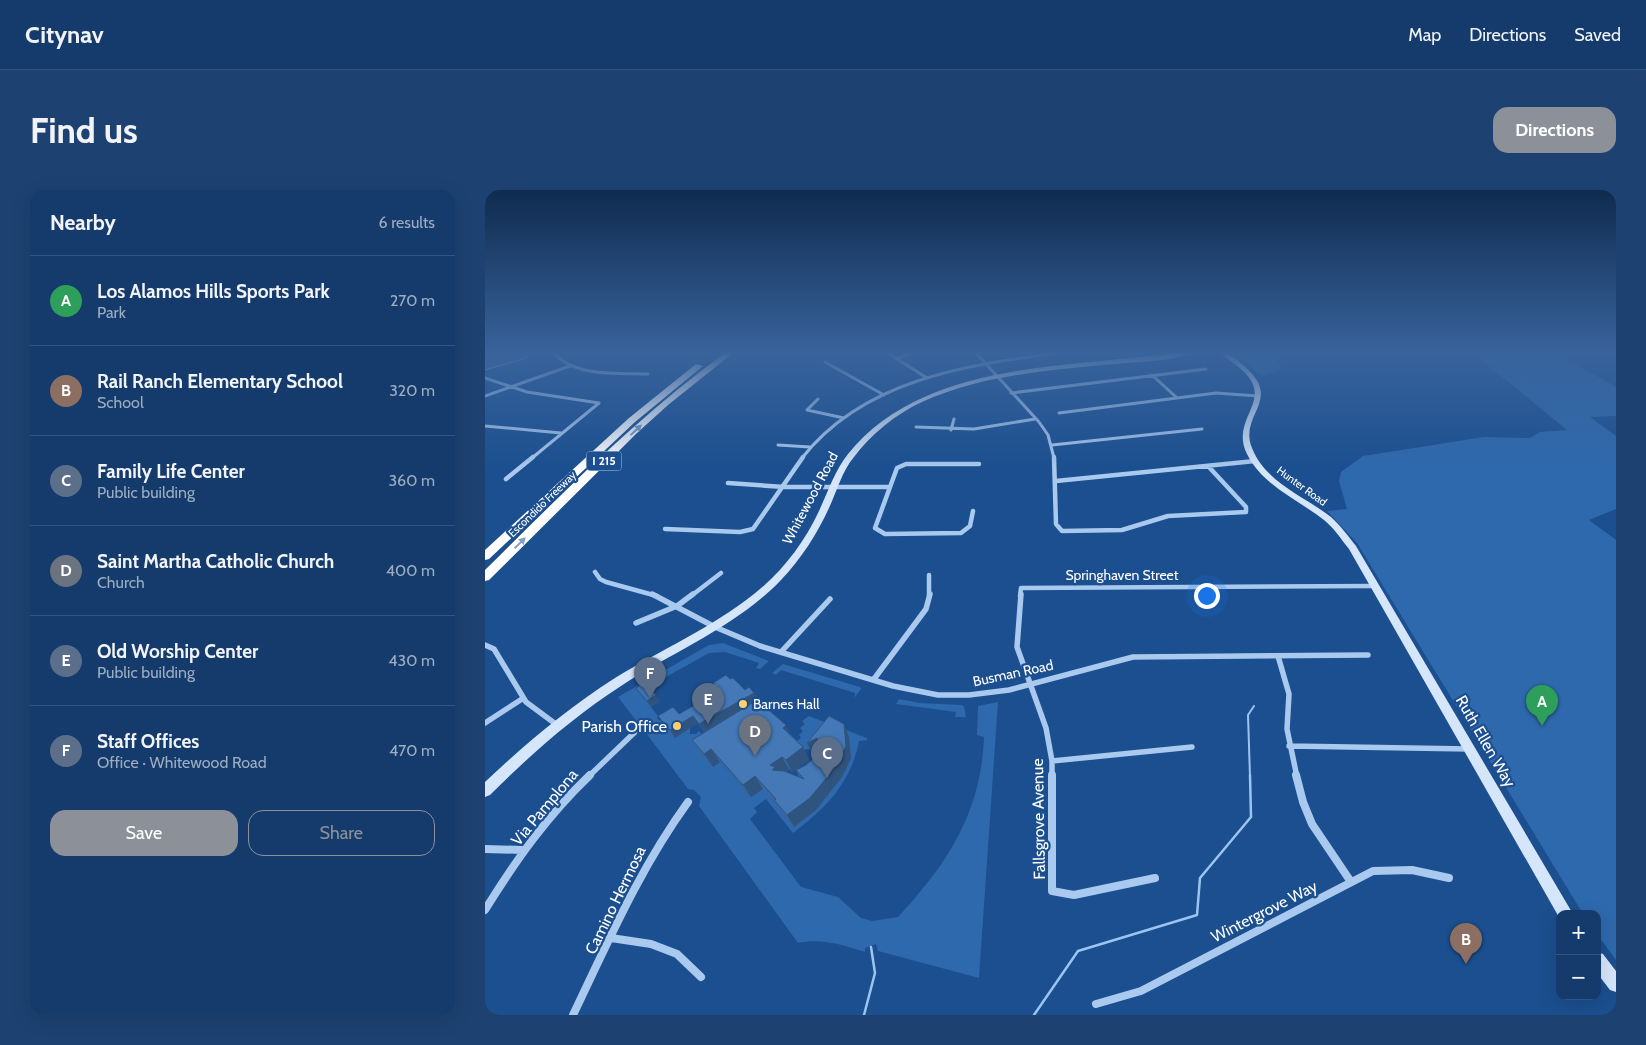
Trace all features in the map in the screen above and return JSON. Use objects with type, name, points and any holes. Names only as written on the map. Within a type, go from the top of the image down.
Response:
[{"type":"highway","name":"Escondido Freeway","points":[[485,556],[632,420],[668,392]]},
{"type":"highway","name":"Escondido Freeway","points":[[485,577],[638,428],[681,392]]},
{"type":"main road","name":"Whitewood Road","points":[[485,791],[558,725],[619,682],[715,627],[769,586],[795,559],[814,532],[845,465],[858,446],[891,418],[944,392]]},
{"type":"main road","points":[[1258,392],[1258,396]]},
{"type":"main road","name":"Hunter Road","points":[[1258,396],[1257,404],[1246,423],[1245,433],[1247,447],[1255,461],[1283,488],[1333,524],[1353,548],[1374,586]]},
{"type":"main road","name":"Ruth Ellen Way","points":[[1374,586],[1563,910]]},
{"type":"main road","points":[[1601,965],[1616,984]]},
{"type":"street","points":[[485,396],[497,392]]},
{"type":"street","points":[[506,479],[599,403],[545,396],[527,392]]},
{"type":"street","points":[[875,392],[884,395]]},
{"type":"street","points":[[665,529],[740,532],[753,529],[810,447],[844,418],[893,392]]},
{"type":"street","points":[[1011,393],[1023,392]]},
{"type":"street","points":[[1169,392],[1176,398]]},
{"type":"street","points":[[1011,393],[1035,419],[1052,445],[1056,481],[1056,524],[1062,531],[1122,530],[1168,516],[1246,512],[1246,507],[1208,466]]},
{"type":"street","points":[[1059,413],[1216,393],[1258,396]]},
{"type":"street","points":[[818,399],[807,410],[844,418]]},
{"type":"street","points":[[951,430],[954,419]]},
{"type":"street","points":[[916,428],[951,430],[995,427],[1035,419]]},
{"type":"street","points":[[485,426],[561,433]]},
{"type":"street","points":[[1052,445],[1201,429]]},
{"type":"street","points":[[778,445],[810,447]]},
{"type":"street","points":[[1056,481],[1255,461]]},
{"type":"street","points":[[973,511],[970,526],[961,533],[885,534],[875,528],[897,468],[905,464],[979,464]]},
{"type":"street","points":[[728,483],[784,487],[889,487]]},
{"type":"street","name":"Busman Road","points":[[595,572],[600,579],[606,582],[648,592],[746,641],[906,689],[938,695],[987,693],[1029,685],[1107,662],[1133,657],[1368,655]]},
{"type":"street","points":[[637,623],[677,606],[721,573]]},
{"type":"street","points":[[874,679],[925,609],[931,589],[929,575]]},
{"type":"street","name":"Springhaven Street","points":[[1021,588],[1374,586]]},
{"type":"street","name":"Fallsgrove Avenue","points":[[1021,588],[1017,647],[1029,685],[1046,728],[1052,761],[1052,891],[1074,895],[1155,878]]},
{"type":"street","points":[[781,652],[829,599]]},
{"type":"street","points":[[485,645],[494,649],[522,699],[538,715],[558,725]]},
{"type":"street","points":[[1278,656],[1289,694],[1287,729],[1289,746],[1303,802],[1312,824],[1351,882]]},
{"type":"street","points":[[485,723],[522,699]]},
{"type":"street","name":"Via Pamplona","points":[[485,910],[523,850],[567,797],[635,732]]},
{"type":"street","points":[[1289,746],[1469,749]]},
{"type":"street","points":[[1052,761],[1192,747]]},
{"type":"street","name":"Camino Hermosa","points":[[573,1015],[640,875],[663,836],[689,802]]},
{"type":"street","points":[[485,849],[523,850]]},
{"type":"street","name":"Wintergrove Way","points":[[1096,1004],[1141,991],[1373,871],[1390,868],[1426,870],[1449,878]]},
{"type":"street","points":[[611,938],[651,944],[677,954],[701,977]]},
{"type":"shaded area","points":[[1520,392],[1616,392],[1616,416],[1590,417],[1616,436],[1616,509],[1589,520],[1616,540],[1616,960],[1601,939],[1601,910],[1581,910],[1357,543],[1327,511],[1347,509],[1339,481],[1341,472],[1363,456],[1484,437],[1530,438],[1540,432],[1567,430]]},
{"type":"shaded area","points":[[723,643],[769,661],[760,669],[756,668],[759,663],[725,652],[709,653],[648,687],[651,707],[660,721],[675,712],[690,728],[690,734],[696,734],[699,731],[709,743],[713,766],[720,762],[751,797],[781,775],[791,783],[822,766],[820,753],[812,749],[798,750],[793,744],[801,738],[799,735],[803,731],[800,728],[805,724],[802,721],[809,716],[867,738],[867,740],[859,741],[850,770],[835,793],[816,814],[793,833],[766,799],[754,808],[757,812],[750,819],[801,887],[838,897],[861,918],[872,921],[898,917],[932,877],[959,835],[969,813],[981,764],[984,737],[977,735],[978,706],[998,702],[979,978],[878,951],[876,944],[865,948],[865,952],[824,942],[798,943],[699,806],[701,797],[694,790],[688,789],[646,733],[648,726],[644,720],[637,722],[618,697],[709,645]]},
{"type":"shaded area","points":[[783,664],[860,687],[861,689],[854,698],[855,693],[781,670],[776,675],[772,673]]},
{"type":"shaded area","points":[[899,699],[920,703],[962,705],[966,717],[955,717],[956,712],[896,704]]},
{"type":"building","points":[[726,675],[730,679],[733,678],[745,690],[749,687],[754,693],[699,724],[693,716],[670,730],[658,716],[673,707],[679,714],[720,691],[713,683]]},
{"type":"building","points":[[645,682],[656,695],[647,701],[636,688]]},
{"type":"building","points":[[757,700],[786,725],[783,728],[803,747],[786,760],[782,757],[770,765],[775,767],[772,770],[784,771],[804,779],[796,770],[814,758],[820,763],[817,738],[807,743],[829,716],[844,724],[846,746],[837,765],[810,798],[787,815],[774,800],[776,799],[755,776],[743,785],[711,749],[704,754],[692,740]]},
{"type":"waterway","points":[[1250,777],[1248,715],[1254,706]]},
{"type":"waterway","points":[[1034,1015],[1078,951],[1197,915],[1200,878],[1251,817],[1250,775]]},
{"type":"waterway","points":[[864,1015],[875,973],[871,947]]},
{"type":"place","name":"Staff Offices","points":[[650,698]]},
{"type":"place","name":"Barnes Hall","points":[[743,704]]},
{"type":"place","name":"Old Worship Center","points":[[708,724]]},
{"type":"place","name":"Parish Office","points":[[677,726]]},
{"type":"place","name":"Los Alamos Hills Sports Park","points":[[1542,726]]},
{"type":"place","name":"Saint Martha Catholic Church","points":[[755,756]]},
{"type":"place","name":"Family Life Center","points":[[827,778]]},
{"type":"place","name":"Rail Ranch Elementary School","points":[[1466,964]]}]
